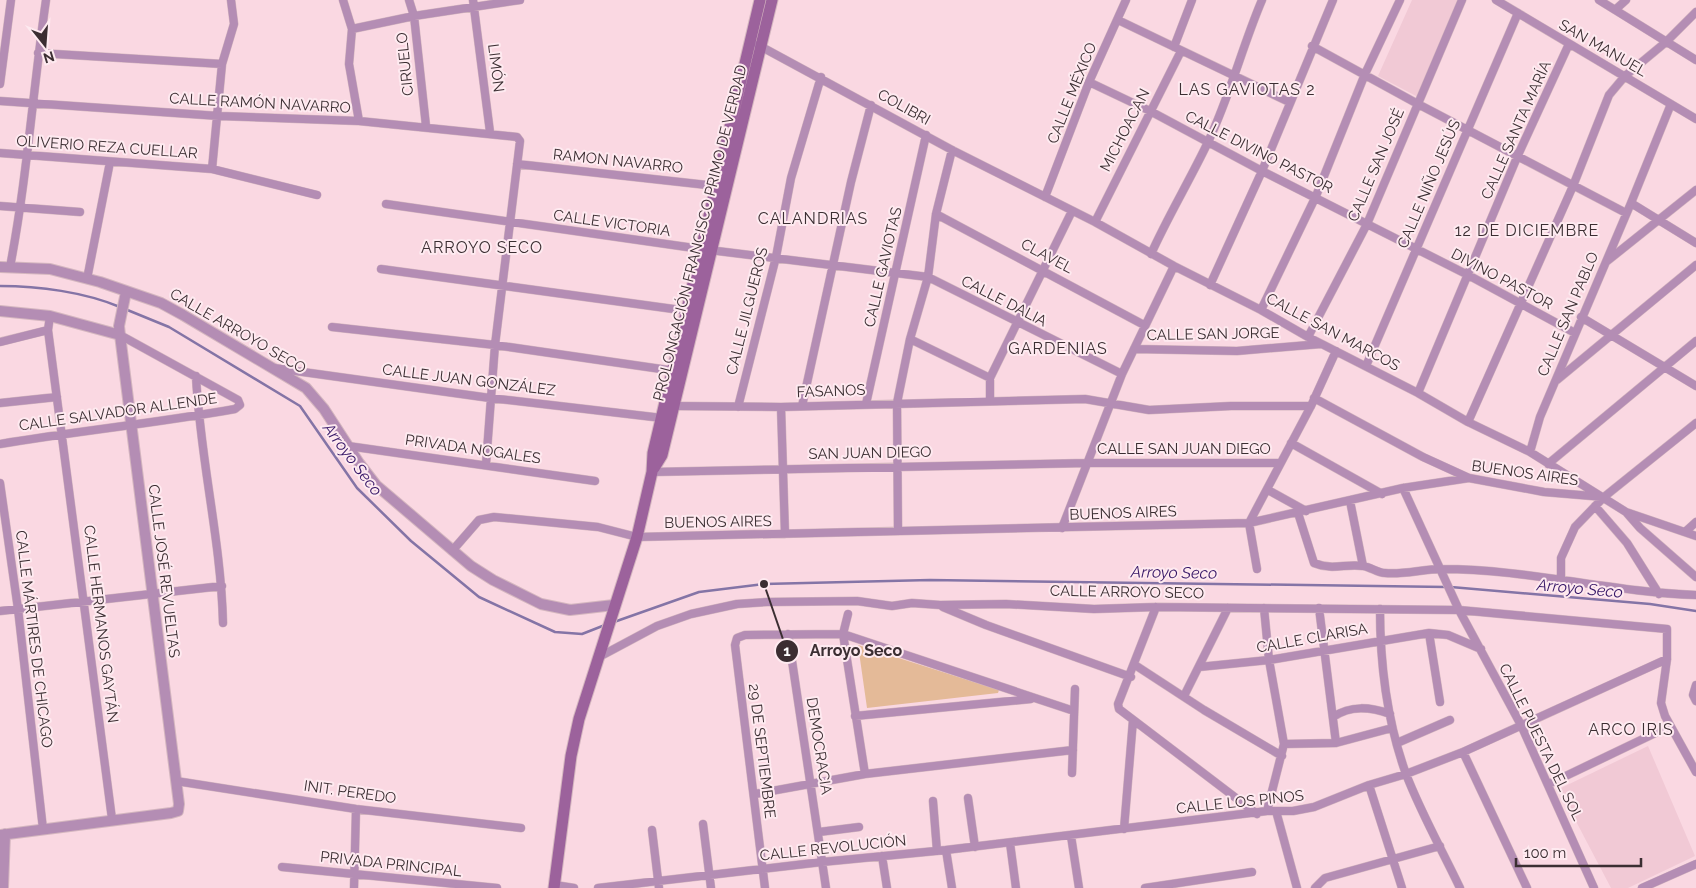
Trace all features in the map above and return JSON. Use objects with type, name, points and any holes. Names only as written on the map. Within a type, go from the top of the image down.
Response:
[{"type":"main road","name":"PROLONGACIÓN FRANCISCO PRIMO DE VERDAD","points":[[597,658],[637,537],[652,472],[653,453],[677,372],[755,44],[760,0]]},
{"type":"main road","name":"PROLONGACIÓN FRANCISCO PRIMO DE VERDAD","points":[[652,472],[662,455],[673,406],[688,311],[706,249],[716,186],[755,44],[772,0]]},
{"type":"main road","points":[[555,887],[571,756],[597,658]]},
{"type":"street","points":[[0,84],[11,0]]},
{"type":"street","points":[[5,267],[22,207],[32,103],[46,0]]},
{"type":"street","points":[[212,169],[219,116],[222,64],[234,24],[231,0]]},
{"type":"street","points":[[343,0],[352,29],[349,64],[360,121]]},
{"type":"street","name":"CIRUELO","points":[[409,0],[414,16],[426,126]]},
{"type":"street","points":[[352,29],[474,4],[520,0]]},
{"type":"street","name":"CALLE MÉXICO","points":[[1046,197],[1089,82],[1126,0]]},
{"type":"street","name":"MICHOACAN","points":[[1095,222],[1150,111],[1178,49],[1192,0]]},
{"type":"street","points":[[1151,254],[1208,142],[1262,0]]},
{"type":"street","points":[[1210,284],[1262,171],[1312,46],[1333,0]]},
{"type":"street","points":[[1261,310],[1316,196],[1365,74],[1400,0]]},
{"type":"street","name":"CALLE SAN JOSÉ","points":[[1308,337],[1367,224],[1416,103],[1462,0]]},
{"type":"street","name":"SAN MANUEL","points":[[1496,0],[1696,119]]},
{"type":"street","points":[[1599,0],[1696,60]]},
{"type":"street","points":[[1615,10],[1626,0]]},
{"type":"street","name":"LIMÓN","points":[[474,4],[490,132]]},
{"type":"street","points":[[1468,422],[1519,303],[1573,186],[1603,107],[1616,86],[1666,42],[1696,12]]},
{"type":"street","name":"CALLE NIÑO JESÚS","points":[[1366,366],[1518,14]]},
{"type":"street","points":[[1118,20],[1289,102]]},
{"type":"street","name":"COLIBRI","points":[[755,44],[952,150],[1046,197]]},
{"type":"street","name":"CALLE SANTA MARÍA","points":[[1418,393],[1518,155],[1569,44]]},
{"type":"street","points":[[1312,46],[1626,213]]},
{"type":"street","points":[[38,53],[222,64]]},
{"type":"street","name":"CALLE JILGUEROS","points":[[738,407],[776,257],[791,178],[821,78]]},
{"type":"street","name":"CALLE DIVINO PASTOR","points":[[1089,82],[1150,111],[1262,171],[1316,196],[1416,249]]},
{"type":"street","name":"CALLE RAMÓN NAVARRO","points":[[0,101],[219,116],[360,121],[490,132],[518,137],[520,141],[517,164]]},
{"type":"street","name":"CALLE SAN PABLO","points":[[1530,452],[1540,417],[1671,104]]},
{"type":"street","points":[[802,406],[851,182],[871,105]]},
{"type":"street","name":"CALLE GAVIOTAS","points":[[866,404],[926,135]]},
{"type":"street","points":[[898,531],[898,403],[910,338],[928,277],[936,214],[952,150]]},
{"type":"street","name":"OLIVERIO REZA CUELLAR","points":[[0,153],[212,169],[317,195]]},
{"type":"street","points":[[87,279],[110,162]]},
{"type":"street","points":[[486,464],[495,345],[517,164]]},
{"type":"street","name":"RAMON NAVARRO","points":[[517,164],[716,186]]},
{"type":"street","points":[[1604,264],[1696,190]]},
{"type":"street","name":"CALLE SAN MARCOS","points":[[1046,197],[1151,254],[1261,310],[1308,337],[1418,393],[1468,422],[1530,452],[1626,512]]},
{"type":"street","points":[[1631,203],[1696,243]]},
{"type":"street","name":"CALLE VICTORIA","points":[[386,204],[706,249],[928,277]]},
{"type":"street","points":[[0,206],[80,212]]},
{"type":"street","points":[[990,400],[990,378],[1072,211]]},
{"type":"street","name":"CLAVEL","points":[[936,214],[1144,325]]},
{"type":"street","name":"DIVINO PASTOR","points":[[1416,249],[1575,333]]},
{"type":"street","points":[[1555,381],[1696,265]]},
{"type":"street","points":[[1062,528],[1122,374],[1174,266]]},
{"type":"street","name":"CALLE ARROYO SECO","points":[[5,267],[50,270],[87,279],[125,295],[161,303],[306,388],[324,409],[376,485],[452,551],[492,580],[541,604],[570,610],[613,608]]},
{"type":"street","points":[[381,269],[688,311]]},
{"type":"street","name":"CALLE DALIA","points":[[928,277],[1122,374]]},
{"type":"street","name":"CALLE JOSÉ REVUELTAS","points":[[112,819],[178,810],[179,804],[119,331],[125,295]]},
{"type":"street","points":[[0,311],[50,316],[119,331],[196,376],[198,416],[222,586],[223,623]]},
{"type":"street","name":"CALLE HERMANOS GAYTÁN","points":[[50,316],[48,330],[112,819]]},
{"type":"street","points":[[1581,318],[1696,386]]},
{"type":"street","points":[[332,327],[495,345],[677,372]]},
{"type":"street","points":[[0,342],[48,330]]},
{"type":"street","points":[[910,338],[990,378]]},
{"type":"street","points":[[1548,464],[1663,366],[1696,341]]},
{"type":"street","name":"CALLE SAN JORGE","points":[[1134,349],[1237,351],[1322,344]]},
{"type":"street","points":[[1257,569],[1249,523],[1313,402],[1336,351]]},
{"type":"street","name":"CALLE JUAN GONZÁLEZ","points":[[272,368],[490,398],[662,418]]},
{"type":"street","name":"CALLE SALVADOR ALLENDE","points":[[0,444],[62,433],[198,416],[235,409],[240,405],[238,400],[196,376]]},
{"type":"street","points":[[0,403],[57,397]]},
{"type":"street","name":"FASANOS","points":[[673,406],[781,407],[990,400],[1085,400],[1150,410],[1313,402]]},
{"type":"street","points":[[1313,402],[1469,478]]},
{"type":"street","points":[[781,407],[781,469],[785,534]]},
{"type":"street","points":[[1561,579],[1561,558],[1574,528],[1604,497],[1696,423]]},
{"type":"street","points":[[1291,443],[1382,494]]},
{"type":"street","name":"PRIVADA NOGALES","points":[[348,446],[486,464],[595,481]]},
{"type":"street","name":"CALLE SAN JUAN DIEGO","points":[[1088,463],[1280,463]]},
{"type":"street","name":"SAN JUAN DIEGO","points":[[652,472],[1088,463]]},
{"type":"street","name":"BUENOS AIRES","points":[[452,551],[479,520],[486,518],[598,527],[637,537],[1249,523],[1403,488],[1469,478],[1544,492],[1604,497]]},
{"type":"street","name":"CALLE MÁRTIRES DE CHICAGO","points":[[0,483],[18,609],[43,829]]},
{"type":"street","name":"CALLE PUESTA DEL SOL","points":[[1403,488],[1442,569],[1457,606],[1521,726],[1594,888]]},
{"type":"street","points":[[1268,490],[1302,512],[1314,563],[1339,568],[1363,566],[1384,574],[1442,569],[1561,579],[1659,594],[1696,596]]},
{"type":"street","points":[[1350,501],[1363,566]]},
{"type":"street","points":[[1595,506],[1627,543],[1659,594]]},
{"type":"street","points":[[1626,512],[1696,536]]},
{"type":"street","points":[[1626,512],[1640,528],[1696,577]]},
{"type":"street","points":[[1685,532],[1696,522]]},
{"type":"street","points":[[0,611],[84,600],[222,586]]},
{"type":"street","name":"CALLE ARROYO SECO","points":[[597,658],[658,626],[691,614],[737,604],[857,601],[892,606],[912,603],[940,606],[1006,604],[1094,609],[1156,607],[1380,609],[1457,606],[1667,629],[1667,659]]},
{"type":"street","points":[[940,606],[986,625],[1131,677]]},
{"type":"street","points":[[1156,607],[1131,677],[1118,704],[1119,709],[1257,814]]},
{"type":"street","points":[[1184,696],[1228,608]]},
{"type":"street","points":[[1264,608],[1269,660],[1284,744],[1267,811]]},
{"type":"street","points":[[1319,608],[1336,743]]},
{"type":"street","points":[[1380,609],[1380,640],[1392,728],[1406,774],[1460,888]]},
{"type":"street","points":[[848,614],[843,634],[866,774]]},
{"type":"street","points":[[1429,633],[1440,702]]},
{"type":"street","name":"CALLE CLARISA","points":[[1199,667],[1269,660],[1429,633],[1448,635],[1481,649]]},
{"type":"street","points":[[788,634],[843,634],[1074,711]]},
{"type":"street","name":"29 DE SEPTIEMBRE","points":[[765,888],[755,794],[735,645],[737,638],[745,635],[788,634]]},
{"type":"street","name":"DEMOCRACIA","points":[[788,634],[826,888]]},
{"type":"street","points":[[1667,659],[1661,702],[1670,726],[1696,772]]},
{"type":"street","name":"CALLE LOS PINOS","points":[[1071,836],[1257,814],[1267,811],[1293,811],[1314,807],[1369,784],[1406,774],[1463,752],[1667,659]]},
{"type":"street","points":[[1134,666],[1282,756]]},
{"type":"street","points":[[1696,685],[1693,695],[1696,701]]},
{"type":"street","points":[[1072,773],[1075,689]]},
{"type":"street","points":[[855,716],[1035,698]]},
{"type":"street","points":[[1333,717],[1354,708],[1374,708],[1390,714]]},
{"type":"street","points":[[1124,829],[1133,720]]},
{"type":"street","points":[[1397,743],[1450,720]]},
{"type":"street","points":[[1548,784],[1670,726]]},
{"type":"street","points":[[1284,744],[1336,743],[1392,728]]},
{"type":"street","points":[[755,794],[810,786],[820,781],[866,774],[1073,750]]},
{"type":"street","points":[[1463,752],[1527,888]]},
{"type":"street","name":"INIT. PEREDO","points":[[176,781],[356,809],[521,828]]},
{"type":"street","points":[[1369,784],[1402,888]]},
{"type":"street","points":[[968,798],[975,847]]},
{"type":"street","points":[[933,802],[938,851]]},
{"type":"street","points":[[354,888],[356,809]]},
{"type":"street","points":[[1276,811],[1297,888]]},
{"type":"street","points":[[3,888],[3,834],[112,819]]},
{"type":"street","points":[[703,824],[711,888]]},
{"type":"street","points":[[819,832],[859,827]]},
{"type":"street","points":[[652,830],[658,884]]},
{"type":"street","points":[[1071,836],[1079,888]]},
{"type":"street","name":"CALLE REVOLUCIÓN","points":[[598,888],[658,884],[709,874],[1071,836]]},
{"type":"street","points":[[1010,843],[1016,888]]},
{"type":"street","points":[[1315,888],[1325,878],[1440,846]]},
{"type":"street","points":[[946,850],[952,888]]},
{"type":"street","points":[[882,856],[887,888]]},
{"type":"street","points":[[1642,888],[1696,864]]},
{"type":"street","name":"PRIVADA PRINCIPAL","points":[[282,867],[442,885],[494,888]]},
{"type":"street","points":[[1145,888],[1252,872]]},
{"type":"street","points":[[388,878],[388,888]]},
{"type":"street","points":[[555,887],[574,888]]},
{"type":"shaded area","points":[[1412,0],[1460,0],[1418,97],[1378,76]]},
{"type":"shaded area","points":[[858,645],[999,690],[998,693],[867,708]]},
{"type":"shaded area","points":[[1648,746],[1695,856],[1628,888],[1611,888],[1559,789]]},
{"type":"waterway","name":"Arroyo Seco","points":[[0,286],[61,291],[92,297],[120,307]]},
{"type":"waterway","name":"Arroyo Seco","points":[[125,309],[169,327],[300,406],[357,488],[411,541],[479,597],[555,632],[582,634],[605,625]]},
{"type":"waterway","name":"Arroyo Seco","points":[[614,622],[699,592],[764,584],[930,580],[1446,587]]},
{"type":"waterway","name":"Arroyo Seco","points":[[1451,587],[1650,604],[1696,611]]},
{"type":"place","name":"Arroyo Seco","points":[[764,584]]},
{"type":"district","name":"LAS GAVIOTAS 2","points":[[1247,89]]},
{"type":"district","name":"CALANDRIAS","points":[[813,218]]},
{"type":"district","name":"12 DE DICIEMBRE","points":[[1527,230]]},
{"type":"district","name":"ARROYO SECO","points":[[482,247]]},
{"type":"district","name":"GARDENIAS","points":[[1058,348]]},
{"type":"district","name":"ARCO IRIS","points":[[1631,729]]}]
